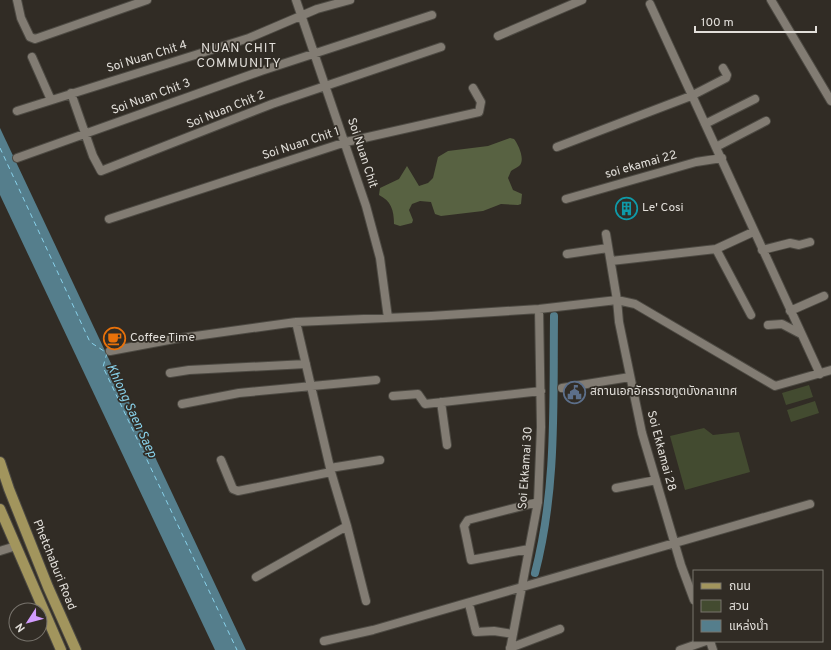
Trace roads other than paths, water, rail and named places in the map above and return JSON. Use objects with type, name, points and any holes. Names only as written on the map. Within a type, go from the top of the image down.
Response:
[{"type":"main road","name":"Phetchaburi Road","points":[[0,462],[9,489],[48,587],[76,650]]},
{"type":"main road","name":"Phetchaburi Road","points":[[0,476],[9,489]]},
{"type":"main road","points":[[0,509],[61,650]]},
{"type":"street","points":[[18,0],[21,18],[30,37],[35,39],[147,0]]},
{"type":"street","name":"Soi Nuan Chit","points":[[296,0],[346,142],[366,206],[380,258],[388,318]]},
{"type":"street","name":"Soi Nuan Chit 4","points":[[17,111],[249,38],[302,15],[350,0]]},
{"type":"street","points":[[498,36],[582,0]]},
{"type":"street","points":[[771,0],[831,101]]},
{"type":"street","points":[[650,4],[691,96],[722,158],[753,232],[820,374]]},
{"type":"street","name":"Soi Nuan Chit 3","points":[[17,158],[315,52],[432,15]]},
{"type":"street","name":"Soi Nuan Chit 2","points":[[71,93],[99,170],[104,171],[326,85],[441,47]]},
{"type":"street","points":[[32,57],[51,100]]},
{"type":"street","points":[[557,147],[691,96],[726,78],[727,75],[723,68]]},
{"type":"street","name":"Soi Nuan Chit 1","points":[[109,219],[346,142],[479,112],[481,102],[473,88]]},
{"type":"street","points":[[705,124],[755,99]]},
{"type":"street","points":[[716,147],[766,121]]},
{"type":"street","name":"soi ekamai 22","points":[[566,198],[696,162],[722,158]]},
{"type":"street","points":[[611,261],[716,249],[753,232]]},
{"type":"street","name":"Soi Ekkamai 28","points":[[606,234],[617,300],[619,322],[642,432],[674,543],[693,597]]},
{"type":"street","points":[[762,250],[790,243],[798,245],[810,242]]},
{"type":"street","points":[[567,254],[608,248]]},
{"type":"street","points":[[716,249],[751,316]]},
{"type":"street","points":[[790,311],[824,296]]},
{"type":"street","points":[[110,351],[174,338],[296,322],[388,318],[539,308],[617,300],[635,304],[775,386],[831,370]]},
{"type":"street","name":"Soi Ekkamai 30","points":[[510,649],[538,502],[541,427],[539,308]]},
{"type":"street","points":[[296,322],[331,470],[366,601]]},
{"type":"street","points":[[768,325],[782,324],[801,334]]},
{"type":"street","points":[[170,373],[189,370],[306,364]]},
{"type":"street","points":[[562,388],[630,377]]},
{"type":"street","points":[[182,404],[239,393],[376,380]]},
{"type":"street","points":[[393,396],[418,394],[425,404],[541,391]]},
{"type":"street","points":[[441,402],[447,445]]},
{"type":"street","points":[[221,460],[233,489],[238,491],[380,460]]},
{"type":"street","points":[[616,488],[656,480]]},
{"type":"street","points":[[529,549],[471,560],[464,526],[468,520],[538,502]]},
{"type":"street","points":[[324,641],[373,630],[522,588],[810,504]]},
{"type":"street","points":[[256,577],[347,526]]},
{"type":"street","points":[[0,550],[16,546]]},
{"type":"street","points":[[470,608],[476,632],[494,631],[513,634]]},
{"type":"street","points":[[510,649],[560,629]]},
{"type":"street","points":[[680,650],[703,642]]},
{"type":"water","name":"Khlong Saen Saep","points":[[0,128],[246,650],[215,650],[0,195]]},
{"type":"waterway","points":[[535,573],[547,510],[550,477],[553,413],[554,316]]},
{"type":"place","name":"Le' Cosi","points":[[626,208]]},
{"type":"place","name":"Coffee Time","points":[[115,338]]},
{"type":"place","name":"สถานเอกอัครราชทูตบังกลาเทศ","points":[[575,392]]},
{"type":"district","name":"NUAN CHIT COMMUNITY","points":[[239,56]]}]
